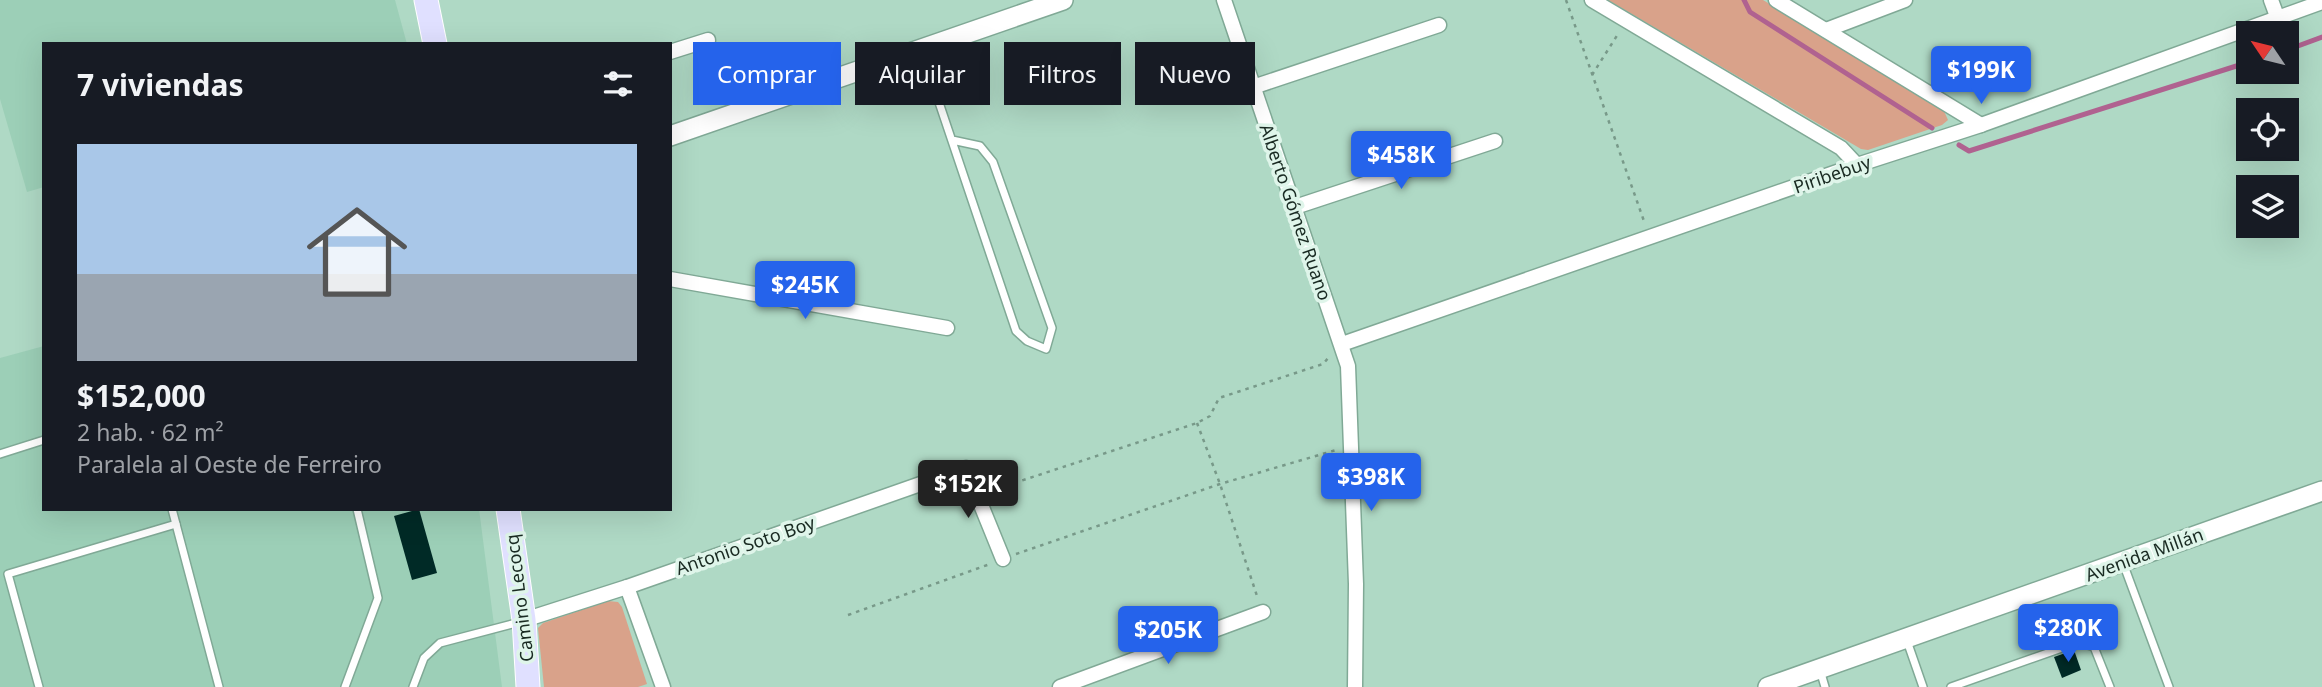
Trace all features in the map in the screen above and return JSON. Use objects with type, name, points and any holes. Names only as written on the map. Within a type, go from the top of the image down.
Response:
[{"type":"main road","points":[[426,0],[435,42]]},
{"type":"main road","name":"Camino Lecocq","points":[[508,511],[524,620],[528,687]]},
{"type":"street","points":[[941,42],[1063,0]]},
{"type":"street","name":"Alberto Gómez Ruano","points":[[1224,0],[1238,42]]},
{"type":"street","points":[[1592,0],[1841,148],[1857,165]]},
{"type":"street","points":[[1776,0],[1981,125]]},
{"type":"street","points":[[2271,0],[2278,19]]},
{"type":"street","points":[[1826,30],[1901,1]]},
{"type":"street","name":"Piribebuy","points":[[1342,344],[1857,165],[1981,125],[2322,2]]},
{"type":"street","points":[[1255,86],[1439,25]]},
{"type":"street","points":[[672,51],[708,40]]},
{"type":"street","points":[[672,135],[855,72]]},
{"type":"street","name":"Alberto Gómez Ruano","points":[[1255,93],[1348,366],[1356,583],[1355,687]]},
{"type":"street","points":[[1295,208],[1495,141]]},
{"type":"street","points":[[672,279],[947,328]]},
{"type":"street","name":"Antonio Soto Boy","points":[[524,620],[627,587],[966,468],[977,495]]},
{"type":"street","name":"Avenida Millán","points":[[1769,687],[1822,678],[1906,638],[2322,491]]},
{"type":"street","points":[[977,495],[1003,559]]},
{"type":"street","points":[[627,587],[663,687]]},
{"type":"street","points":[[1060,687],[1263,612]]},
{"type":"lane","points":[[940,105],[1016,331],[1027,341],[1045,349],[1052,328],[993,162],[980,146],[952,140]]},
{"type":"lane","points":[[0,454],[42,441]]},
{"type":"lane","points":[[173,511],[219,687]]},
{"type":"lane","points":[[345,687],[378,598],[357,511]]},
{"type":"lane","points":[[39,687],[8,574],[176,524]]},
{"type":"lane","points":[[2123,561],[2169,687]]},
{"type":"lane","points":[[412,687],[424,658],[440,642],[524,620]]},
{"type":"lane","points":[[1906,638],[1923,687]]},
{"type":"lane","points":[[1951,687],[2079,642],[2094,646],[2110,687]]},
{"type":"path","points":[[1566,0],[1650,237]]},
{"type":"path","points":[[1592,75],[1626,21]]},
{"type":"path","points":[[977,495],[1197,424],[1210,416],[1219,398],[1323,364],[1342,344]]},
{"type":"path","points":[[1197,424],[1263,612]]},
{"type":"path","points":[[848,614],[1220,484],[1351,446]]},
{"type":"shaded area","points":[[0,0],[395,0],[406,42],[42,42],[42,188],[27,192],[0,99]]},
{"type":"shaded area","points":[[1608,0],[1763,0],[1943,109],[1948,120],[1942,125],[1868,150],[1861,149]]},
{"type":"shaded area","points":[[42,347],[42,511],[479,511],[502,687],[0,687],[0,358]]},
{"type":"shaded area","points":[[608,601],[618,602],[622,607],[647,684],[638,687],[544,687],[538,628],[543,623]]},
{"type":"building","points":[[420,511],[437,573],[412,580],[394,516]]},
{"type":"building","points":[[2074,650],[2081,670],[2062,678],[2054,657]]},
{"type":"waterway","points":[[1744,0],[1750,12],[1932,128]]},
{"type":"waterway","points":[[2300,45],[2322,37]]},
{"type":"waterway","points":[[1959,145],[1969,151],[2236,66]]}]
